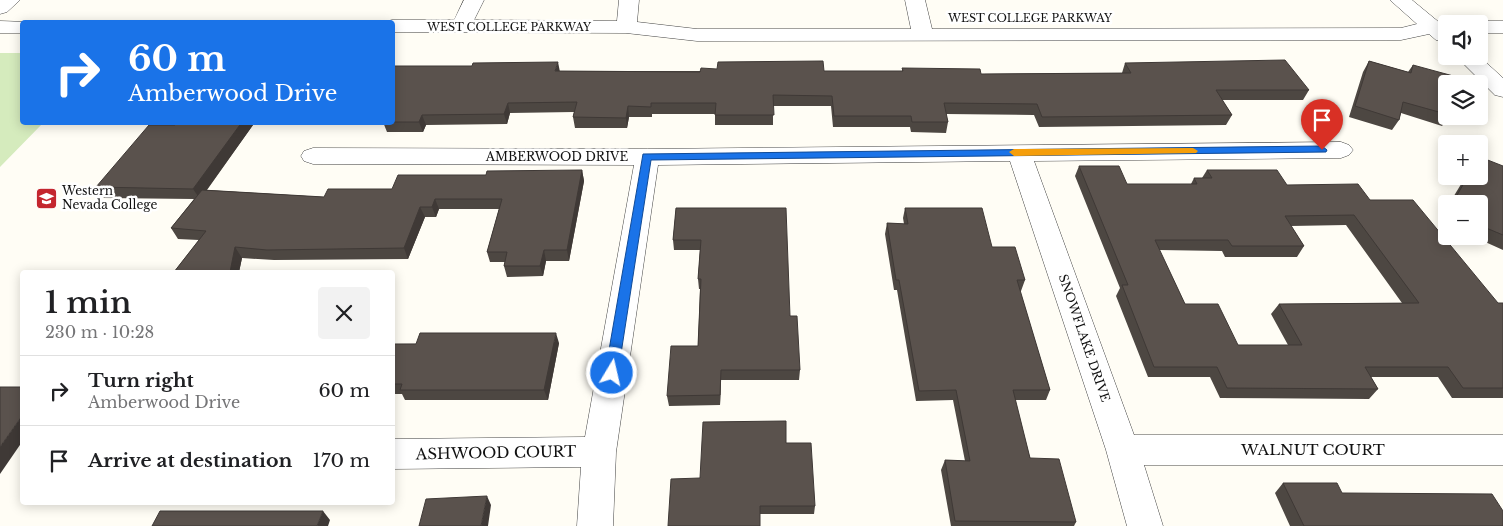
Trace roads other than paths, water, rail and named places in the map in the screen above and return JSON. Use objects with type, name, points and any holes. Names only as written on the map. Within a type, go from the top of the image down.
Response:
[{"type":"street","points":[[0,8],[10,0]]},
{"type":"street","points":[[462,26],[474,0]]},
{"type":"street","points":[[626,27],[629,0]]},
{"type":"street","points":[[1400,0],[1438,28]]},
{"type":"street","name":"WEST COLLEGE PARKWAY","points":[[395,26],[626,27],[696,35],[919,18],[1401,34],[1438,31]]},
{"type":"street","points":[[0,27],[20,27]]},
{"type":"street","points":[[1488,27],[1503,28]]},
{"type":"street","points":[[1476,65],[1503,90]]},
{"type":"street","name":"AMBERWOOD DRIVE","points":[[313,156],[646,157],[1341,150]]},
{"type":"street","name":"SNOWFLAKE DRIVE","points":[[1020,152],[1123,450],[1145,526]]},
{"type":"street","points":[[595,526],[599,452],[646,157]]},
{"type":"street","name":"WALNUT COURT","points":[[1123,450],[1503,450]]},
{"type":"street","name":"ASHWOOD COURT","points":[[395,454],[599,452]]},
{"type":"place","name":"Western Nevada College","points":[[46,198]]}]
